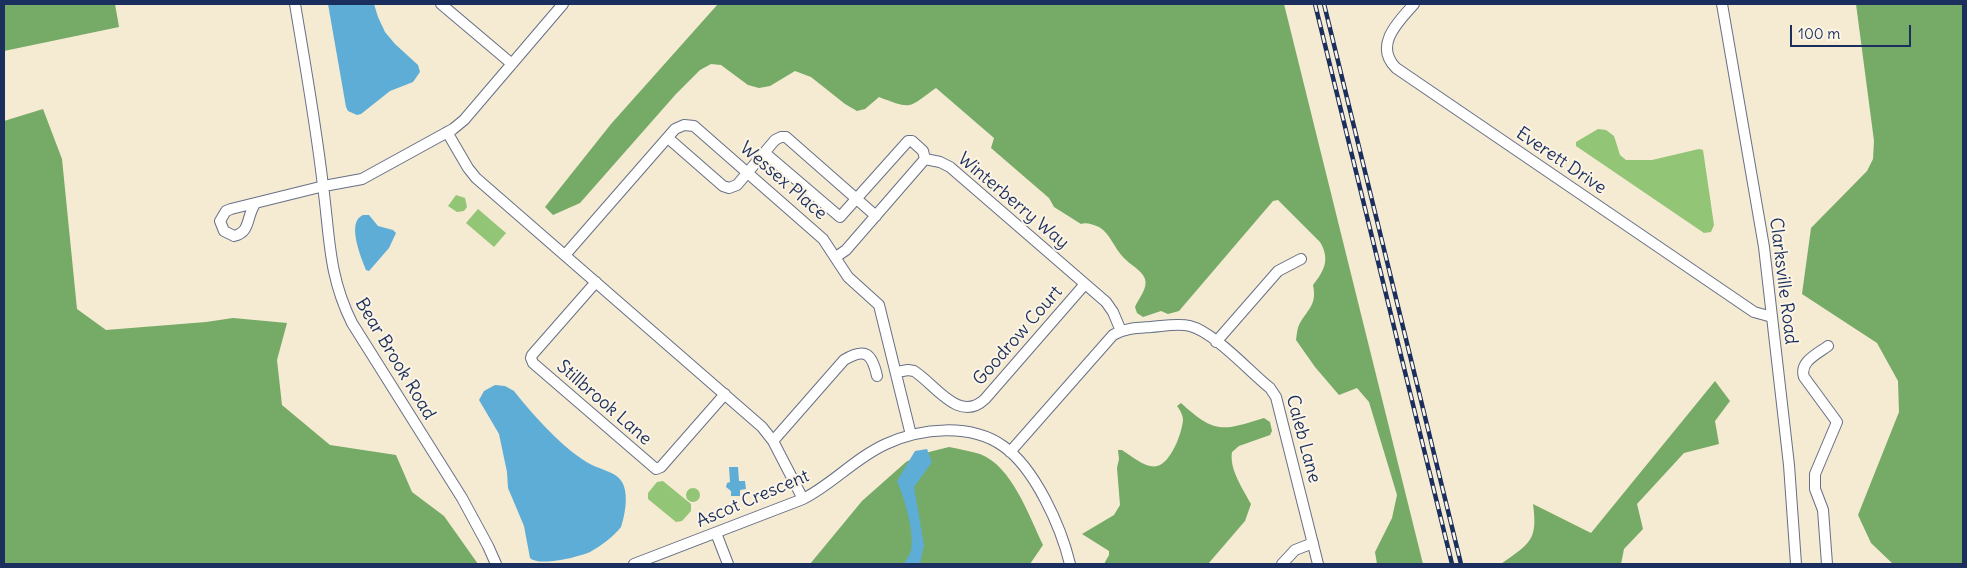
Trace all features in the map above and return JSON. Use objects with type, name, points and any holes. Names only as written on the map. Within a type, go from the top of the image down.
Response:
[{"type":"street","name":"Bear Brook Road","points":[[295,4],[324,186],[333,271],[343,305],[352,323],[462,498],[496,564]]},
{"type":"street","points":[[441,4],[512,64]]},
{"type":"street","points":[[255,204],[366,177],[447,132],[464,120],[563,4]]},
{"type":"street","name":"Everett Drive","points":[[1414,4],[1393,28],[1388,39],[1389,56],[1396,68],[1754,312],[1772,317]]},
{"type":"street","name":"Clarksville Road","points":[[1722,4],[1760,222],[1789,465],[1796,564]]},
{"type":"street","name":"Wessex Place","points":[[566,256],[668,138],[680,126],[694,126],[824,238],[848,277],[880,306],[911,435]]},
{"type":"street","points":[[447,132],[475,177],[762,428],[773,441],[803,499]]},
{"type":"street","points":[[668,138],[725,188],[735,187],[778,138],[787,138],[876,216]]},
{"type":"street","points":[[765,153],[838,216],[843,216],[908,141],[912,141],[922,149],[925,159],[845,251],[836,257]]},
{"type":"street","name":"Winterberry Way","points":[[925,159],[940,162],[950,167],[1085,284],[1112,309],[1121,331]]},
{"type":"street","points":[[1216,342],[1278,271],[1301,259]]},
{"type":"street","name":"Stillbrook Lane","points":[[596,282],[533,354],[531,359],[623,441],[653,467],[659,468],[725,394]]},
{"type":"street","name":"Goodrow Court","points":[[897,372],[914,371],[954,404],[964,408],[976,406],[985,399],[1085,284]]},
{"type":"street","name":"Caleb Lane","points":[[1121,331],[1184,325],[1201,330],[1270,388],[1278,401],[1318,564]]},
{"type":"street","points":[[1010,452],[1106,341],[1121,331]]},
{"type":"street","points":[[1827,564],[1823,510],[1814,482],[1815,474],[1837,422],[1802,373],[1805,364],[1828,346]]},
{"type":"street","points":[[773,441],[846,359],[860,354],[868,354],[873,360],[877,376]]},
{"type":"street","name":"Ascot Crescent","points":[[634,564],[803,499],[822,489],[884,445],[911,435],[942,431],[974,434],[995,442],[1010,452],[1031,478],[1051,511],[1070,564]]},
{"type":"street","points":[[716,533],[728,564]]},
{"type":"street","points":[[1282,564],[1297,549],[1312,543]]},
{"type":"green space","points":[[4,4],[115,4],[119,27],[4,51]]},
{"type":"green space","points":[[718,4],[1284,4],[1423,564],[1377,564],[1375,552],[1392,518],[1397,495],[1369,402],[1357,388],[1339,395],[1315,367],[1296,340],[1299,325],[1313,301],[1313,285],[1325,264],[1325,254],[1320,242],[1278,200],[1273,201],[1179,311],[1168,314],[1161,311],[1143,317],[1137,313],[1135,307],[1144,289],[1145,279],[1120,254],[1103,229],[1095,225],[1081,224],[1054,207],[1049,198],[991,148],[994,138],[936,88],[910,105],[898,104],[879,97],[865,109],[857,111],[845,104],[811,77],[795,71],[770,86],[759,88],[748,85],[721,65],[711,64],[700,70],[676,94],[580,203],[553,215],[545,207],[611,124]]},
{"type":"green space","points":[[1856,4],[1963,4],[1963,564],[1893,564],[1871,543],[1858,515],[1899,412],[1898,381],[1877,343],[1802,294],[1811,228],[1867,171],[1873,159],[1874,141]]},
{"type":"green space","points":[[43,109],[62,159],[77,309],[106,330],[233,318],[287,323],[277,360],[282,405],[330,445],[396,455],[412,492],[444,516],[478,564],[4,564],[4,121]]},
{"type":"green space","points":[[1598,129],[1606,130],[1614,136],[1620,155],[1626,160],[1652,160],[1699,149],[1703,150],[1714,225],[1711,232],[1704,233],[1576,146],[1576,142]]},
{"type":"green space","points":[[456,195],[465,198],[467,207],[464,211],[457,212],[448,206]]},
{"type":"green space","points":[[478,209],[506,233],[494,247],[466,223]]},
{"type":"green space","points":[[1715,381],[1730,401],[1715,421],[1719,444],[1684,453],[1637,504],[1643,529],[1624,549],[1621,564],[1501,564],[1530,540],[1534,526],[1533,504],[1591,533]]},
{"type":"green space","points":[[1181,403],[1202,420],[1220,427],[1238,426],[1264,418],[1270,422],[1272,431],[1270,435],[1239,446],[1232,452],[1235,472],[1251,504],[1245,521],[1208,564],[1104,564],[1109,551],[1082,534],[1114,515],[1120,505],[1117,468],[1118,450],[1122,450],[1149,466],[1162,464],[1175,447],[1182,426],[1183,418],[1177,406]]},
{"type":"green space","points":[[949,447],[980,454],[991,460],[1010,480],[1043,545],[1030,564],[810,564],[862,501],[906,462],[921,454]]},
{"type":"green space","points":[[663,481],[691,504],[691,511],[682,521],[676,522],[648,499],[648,493],[657,482]]},
{"type":"green space","points":[[690,488],[696,488],[700,495],[696,502],[690,502],[686,498],[686,492]]},
{"type":"water","points":[[328,4],[374,4],[385,32],[418,65],[420,72],[413,82],[390,91],[361,114],[357,115],[348,111]]},
{"type":"water","points":[[363,215],[369,215],[378,226],[393,230],[396,233],[389,248],[369,271],[366,270],[361,257],[355,232],[358,219]]},
{"type":"water","points":[[495,385],[505,386],[514,391],[540,421],[571,451],[592,465],[613,474],[622,482],[626,498],[621,527],[611,538],[594,550],[559,560],[542,562],[530,558],[524,526],[508,488],[507,472],[499,434],[479,400],[484,391]]},
{"type":"water","points":[[927,449],[932,462],[914,487],[924,545],[920,564],[904,564],[909,556],[912,543],[906,505],[897,481],[915,451]]},
{"type":"water","points":[[729,467],[738,467],[739,481],[745,481],[746,489],[740,490],[740,496],[731,496],[731,491],[726,487],[727,483],[730,482]]},
{"type":"railway","points":[[1315,4],[1452,564]]},
{"type":"railway","points":[[1324,4],[1461,564]]}]
